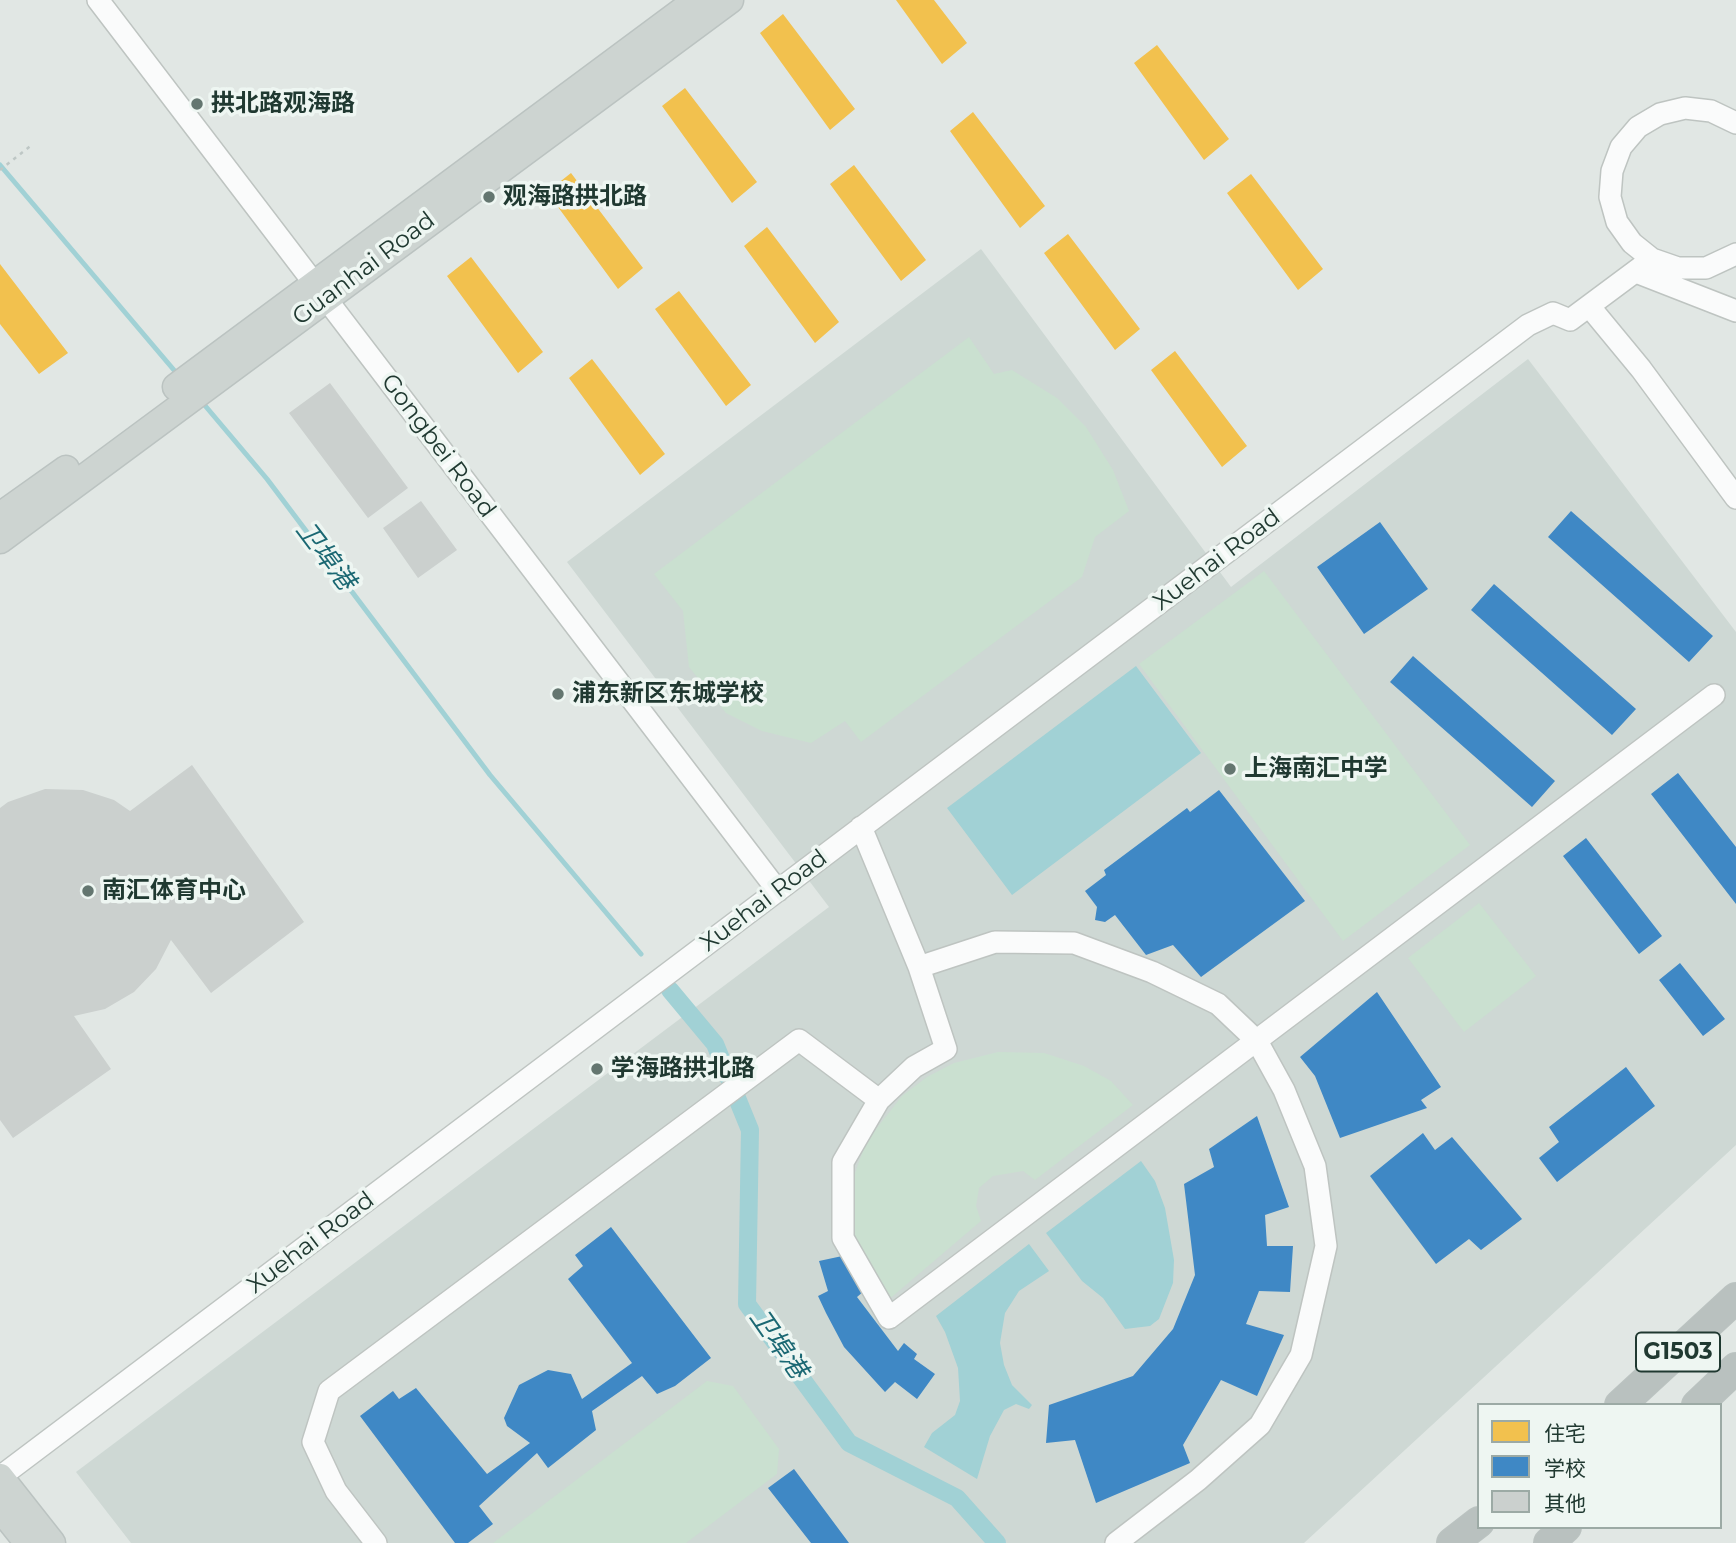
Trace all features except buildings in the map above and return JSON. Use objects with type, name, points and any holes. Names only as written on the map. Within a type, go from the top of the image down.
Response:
[{"type":"highway","name":"G1503","points":[[1622,1403],[1736,1298]]},
{"type":"highway","name":"G1503","points":[[1699,1403],[1736,1368]]},
{"type":"highway","points":[[1452,1543],[1477,1524]]},
{"type":"highway","points":[[1470,1543],[1485,1529]]},
{"type":"highway","points":[[1549,1543],[1564,1529]]},
{"type":"highway","points":[[1558,1543],[1570,1529]]},
{"type":"main road","name":"Guanhai Road","points":[[0,540],[166,406],[696,0]]},
{"type":"main road","name":"Guanhai Road","points":[[319,290],[730,0]]},
{"type":"main road","name":"Guanhai Road","points":[[0,516],[166,406]]},
{"type":"main road","points":[[0,1477],[20,1527],[54,1543]]},
{"type":"street","name":"Gongbei Road","points":[[98,0],[778,891]]},
{"type":"street","points":[[1736,122],[1711,111],[1685,108],[1660,114],[1649,120],[1638,127],[1621,147],[1612,171],[1610,197],[1617,222],[1644,266],[1736,311]]},
{"type":"street","points":[[1736,254],[1706,268],[1644,266],[1589,306],[1641,369],[1736,498]]},
{"type":"street","name":"Xuehai Road","points":[[0,1477],[1528,326],[1553,313],[1570,320],[1589,306]]},
{"type":"street","points":[[862,827],[919,967],[946,1049],[914,1066],[879,1100],[843,1162],[843,1238],[889,1318],[1714,695]]},
{"type":"street","points":[[919,967],[995,942],[1074,943],[1153,972],[1218,1004],[1257,1041],[1284,1090],[1315,1166],[1326,1246],[1301,1355],[1260,1425],[1198,1480],[1116,1543]]},
{"type":"street","points":[[376,1543],[336,1491],[313,1442],[329,1391],[799,1040],[879,1100]]},
{"type":"path","points":[[0,170],[33,144]]},
{"type":"shaded area","name":"上海南汇中学","points":[[981,249],[1231,587],[1528,359],[1736,632],[1736,1145],[1304,1543],[131,1543],[76,1472],[829,907],[567,562]]},
{"type":"green space","points":[[969,337],[994,374],[1012,370],[1057,398],[1086,427],[1113,470],[1129,511],[1095,537],[1082,577],[861,742],[845,721],[811,743],[762,731],[726,713],[689,667],[683,611],[654,574]]},
{"type":"green space","points":[[1264,571],[1470,845],[1343,941],[1139,664]]},
{"type":"green space","points":[[1479,903],[1536,976],[1464,1032],[1408,958]]},
{"type":"green space","points":[[998,1052],[1044,1053],[1084,1066],[1111,1081],[1133,1105],[1035,1180],[1023,1171],[993,1176],[979,1188],[976,1206],[981,1221],[887,1301],[852,1238],[853,1179],[866,1142],[902,1096],[927,1077],[954,1063]]},
{"type":"green space","points":[[707,1381],[733,1386],[779,1449],[777,1474],[686,1543],[493,1543]]},
{"type":"water","points":[[1136,666],[1201,753],[1012,895],[947,808]]},
{"type":"water","points":[[1141,1161],[1155,1181],[1165,1208],[1174,1260],[1173,1283],[1159,1319],[1150,1326],[1125,1329],[1103,1298],[1082,1281],[1046,1233]]},
{"type":"water","points":[[1029,1244],[1049,1271],[1019,1291],[1005,1313],[1000,1343],[1004,1365],[1012,1385],[1032,1405],[1029,1409],[1016,1404],[1004,1410],[990,1436],[977,1479],[924,1447],[932,1433],[955,1415],[960,1401],[958,1368],[936,1316]]},
{"type":"waterway","name":"卫埠港","points":[[0,165],[179,376]]},
{"type":"waterway","name":"卫埠港","points":[[202,402],[267,479],[490,775],[641,954]]},
{"type":"waterway","name":"卫埠港","points":[[670,990],[715,1044],[750,1130],[747,1304],[849,1443],[957,1498],[997,1543]]},
{"type":"place","name":"拱北路观海路","points":[[197,104]]},
{"type":"place","name":"观海路拱北路","points":[[489,197]]},
{"type":"place","name":"浦东新区东城学校","points":[[558,694]]},
{"type":"place","name":"上海南汇中学","points":[[1230,769]]},
{"type":"place","name":"南汇体育中心","points":[[88,891]]},
{"type":"place","name":"学海路拱北路","points":[[597,1069]]}]
